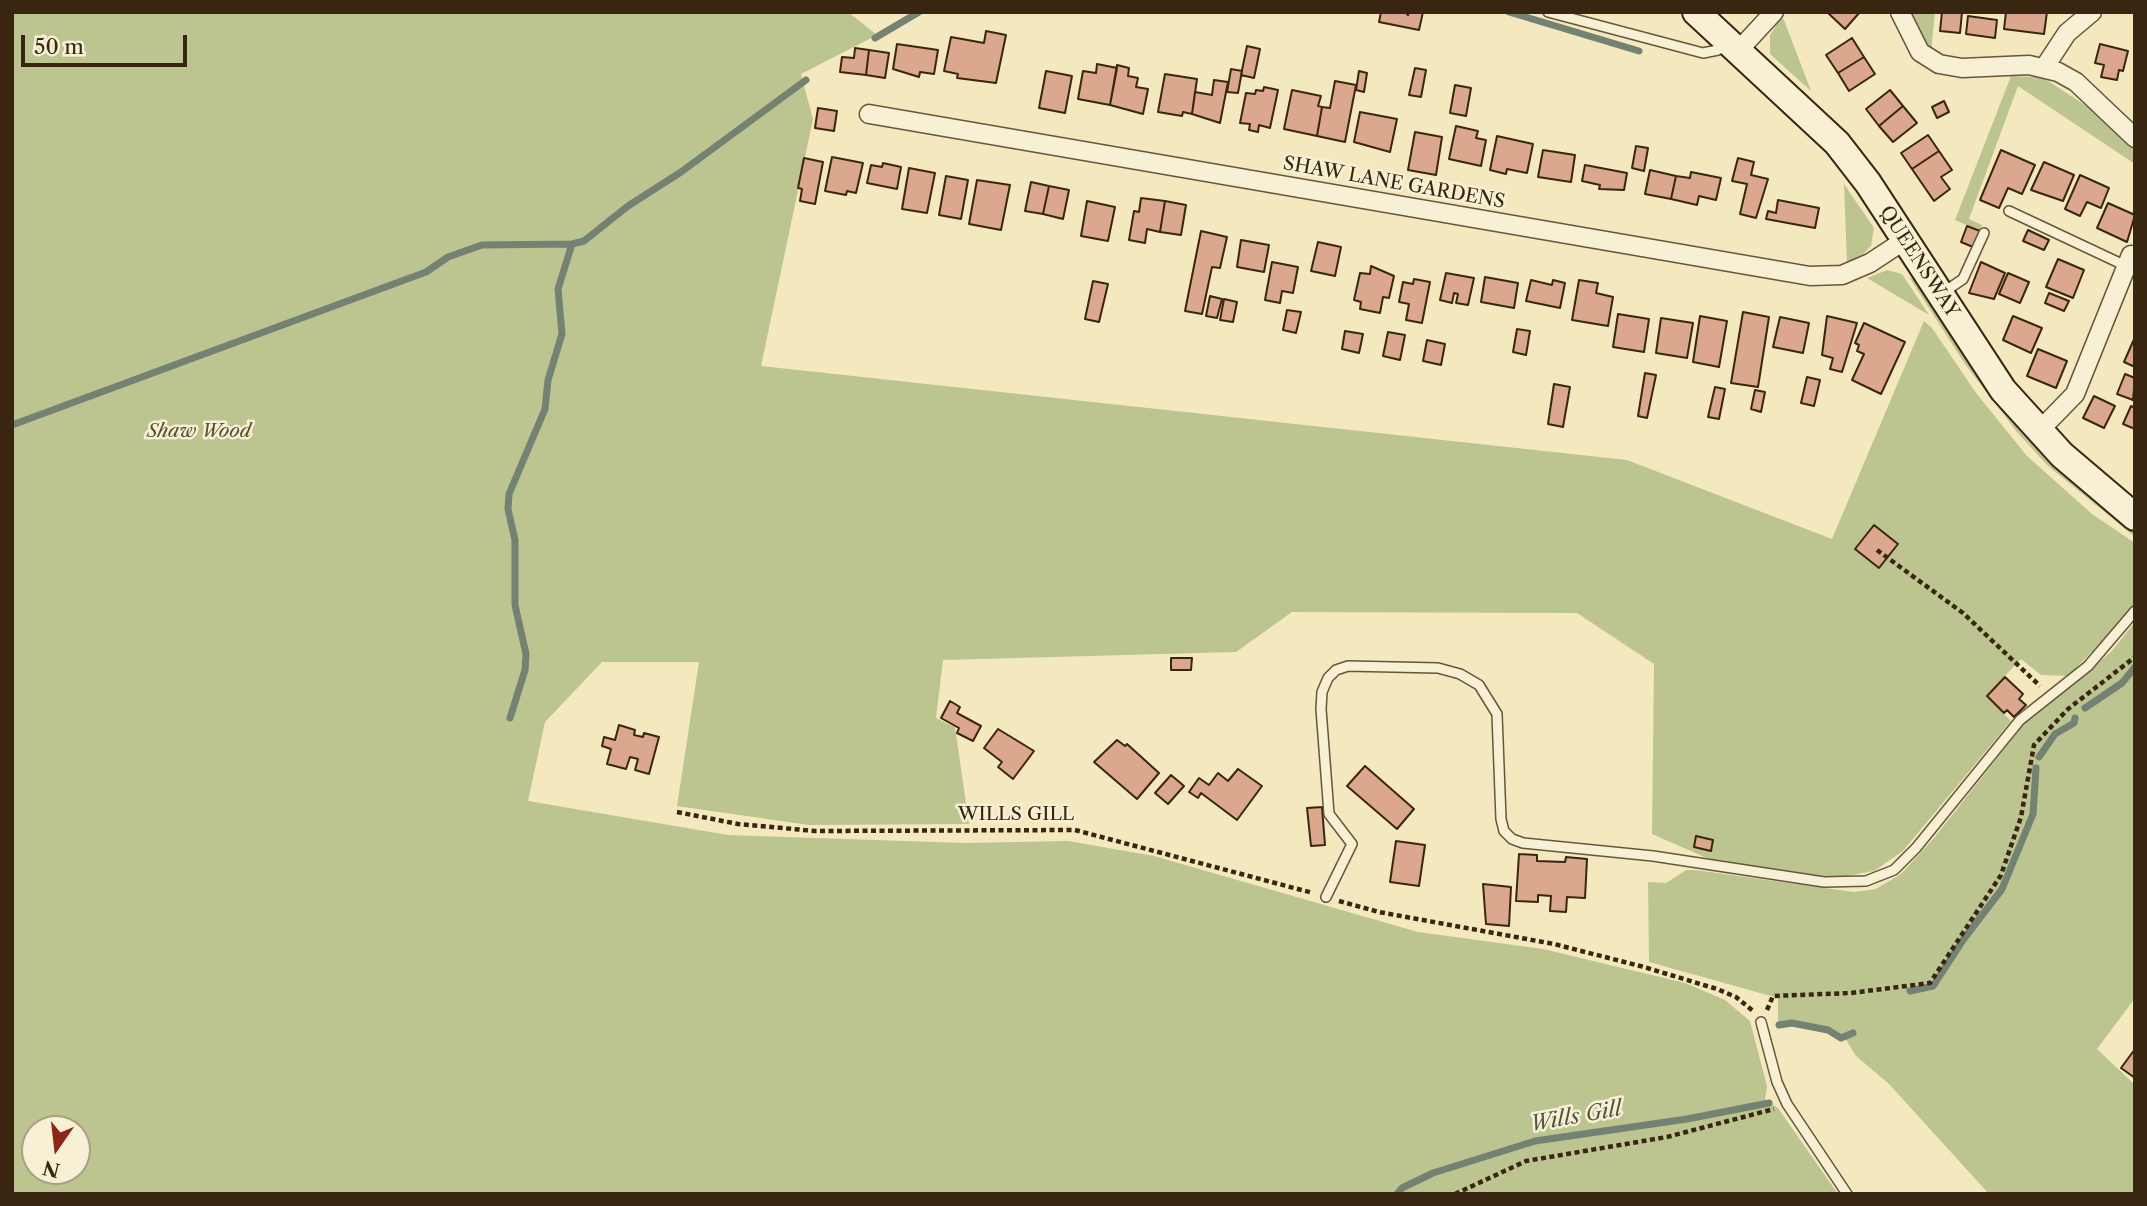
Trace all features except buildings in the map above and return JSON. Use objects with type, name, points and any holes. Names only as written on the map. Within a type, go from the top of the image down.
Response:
[{"type":"street","name":"QUEENSWAY","points":[[1696,12],[1837,143],[1905,240],[2003,390],[2038,432],[2135,517]]},
{"type":"street","points":[[1733,47],[1774,12]]},
{"type":"street","points":[[1900,12],[1920,52],[1939,64],[1962,68],[2029,65],[2044,68],[2076,82],[2135,138]]},
{"type":"street","points":[[2044,68],[2067,33],[2088,13]]},
{"type":"street","name":"SHAW LANE GARDENS","points":[[869,114],[1810,276],[1842,275],[1870,263],[1905,240]]},
{"type":"street","points":[[2038,432],[2075,394],[2129,261]]},
{"type":"lane","points":[[1548,12],[1703,53],[1733,47]]},
{"type":"lane","points":[[2009,211],[2129,261]]},
{"type":"lane","points":[[1940,295],[1962,279],[1984,233]]},
{"type":"lane","points":[[1326,897],[1352,844],[1329,814],[1321,709],[1328,678],[1336,670],[1348,666],[1438,668],[1460,674],[1479,685],[1497,714],[1501,819],[1504,831],[1512,839],[1523,843],[1653,856],[1824,882],[1866,881],[1894,870],[1916,848],[2012,729],[2088,666],[2135,611]]},
{"type":"lane","points":[[1761,1022],[1777,1082],[1787,1104],[1847,1194]]},
{"type":"path","points":[[1877,550],[1963,613],[2015,665],[2051,695]]},
{"type":"path","points":[[1761,1022],[1773,996],[1851,993],[1930,983],[2001,875],[2021,817],[2034,745],[2068,709],[2135,657]]},
{"type":"path","name":"WILLS GILL","points":[[677,811],[738,824],[815,831],[1075,830],[1380,912],[1554,944],[1685,978],[1735,997],[1751,1008],[1761,1022]]},
{"type":"path","points":[[1455,1194],[1526,1161],[1667,1137],[1754,1116],[1787,1104]]},
{"type":"green space","name":"Shaw Wood","points":[[12,12],[848,12],[877,35],[801,74],[813,119],[761,366],[1627,460],[1832,539],[1924,321],[1932,328],[1976,393],[2027,456],[2092,514],[2135,543],[2135,603],[2122,621],[2068,676],[2041,675],[2021,659],[1986,696],[2011,721],[1903,851],[1874,871],[1846,876],[1811,876],[1709,859],[1652,834],[1654,664],[1577,613],[1292,612],[1236,652],[943,660],[936,718],[955,727],[969,824],[809,825],[677,806],[699,662],[602,662],[545,722],[528,801],[728,835],[964,843],[1068,841],[1154,856],[1418,932],[1543,949],[1685,983],[1725,1000],[1750,1021],[1767,1086],[1765,1100],[1778,1108],[1838,1194],[12,1194]]},
{"type":"green space","points":[[1908,12],[1935,12],[1931,52],[1917,32]]},
{"type":"green space","points":[[1781,18],[1811,91],[1770,54],[1770,35]]},
{"type":"green space","points":[[2011,76],[2042,77],[2091,109],[2135,149],[2135,164],[2018,86],[1969,219],[1982,225],[1980,231],[1955,220]]},
{"type":"green space","points":[[1844,184],[1874,228],[1871,246],[1857,260],[1847,264]]},
{"type":"green space","points":[[1887,270],[1902,274],[1929,315],[1867,278]]},
{"type":"green space","points":[[1909,277],[1916,281],[1968,362],[2020,430],[2050,463],[2135,533],[2135,537],[2047,465],[2017,432],[1965,364]]},
{"type":"green space","points":[[2135,622],[2135,998],[2097,1049],[2135,1085],[2135,1194],[1989,1194],[1889,1084],[1856,1056],[1843,1035],[1791,1020],[1778,1023],[1778,998],[1649,962],[1648,882],[1666,883],[1686,870],[1695,870],[1854,892],[1876,889],[1901,874],[1934,838],[2024,724],[2111,652]]},
{"type":"waterway","points":[[875,38],[919,12]]},
{"type":"waterway","points":[[1509,12],[1639,51]]},
{"type":"waterway","points":[[510,718],[525,670],[526,654],[515,605],[515,540],[508,509],[509,494],[545,409],[548,380],[562,334],[558,289],[572,244],[584,241],[628,206],[681,172],[806,80]]},
{"type":"waterway","points":[[12,425],[426,272],[448,257],[482,245],[572,244]]},
{"type":"waterway","name":"Wills Gill","points":[[2085,708],[2122,683],[2135,667]]},
{"type":"waterway","name":"Wills Gill","points":[[2039,757],[2055,734],[2074,723],[2075,718]]},
{"type":"waterway","name":"Wills Gill","points":[[1910,991],[1933,986],[1963,940],[2002,889],[2033,814],[2036,768]]},
{"type":"waterway","name":"Wills Gill","points":[[1779,1025],[1792,1023],[1828,1030],[1841,1038],[1853,1033]]},
{"type":"waterway","name":"Wills Gill","points":[[1397,1194],[1402,1188],[1433,1173],[1535,1141],[1687,1119],[1769,1103]]}]
